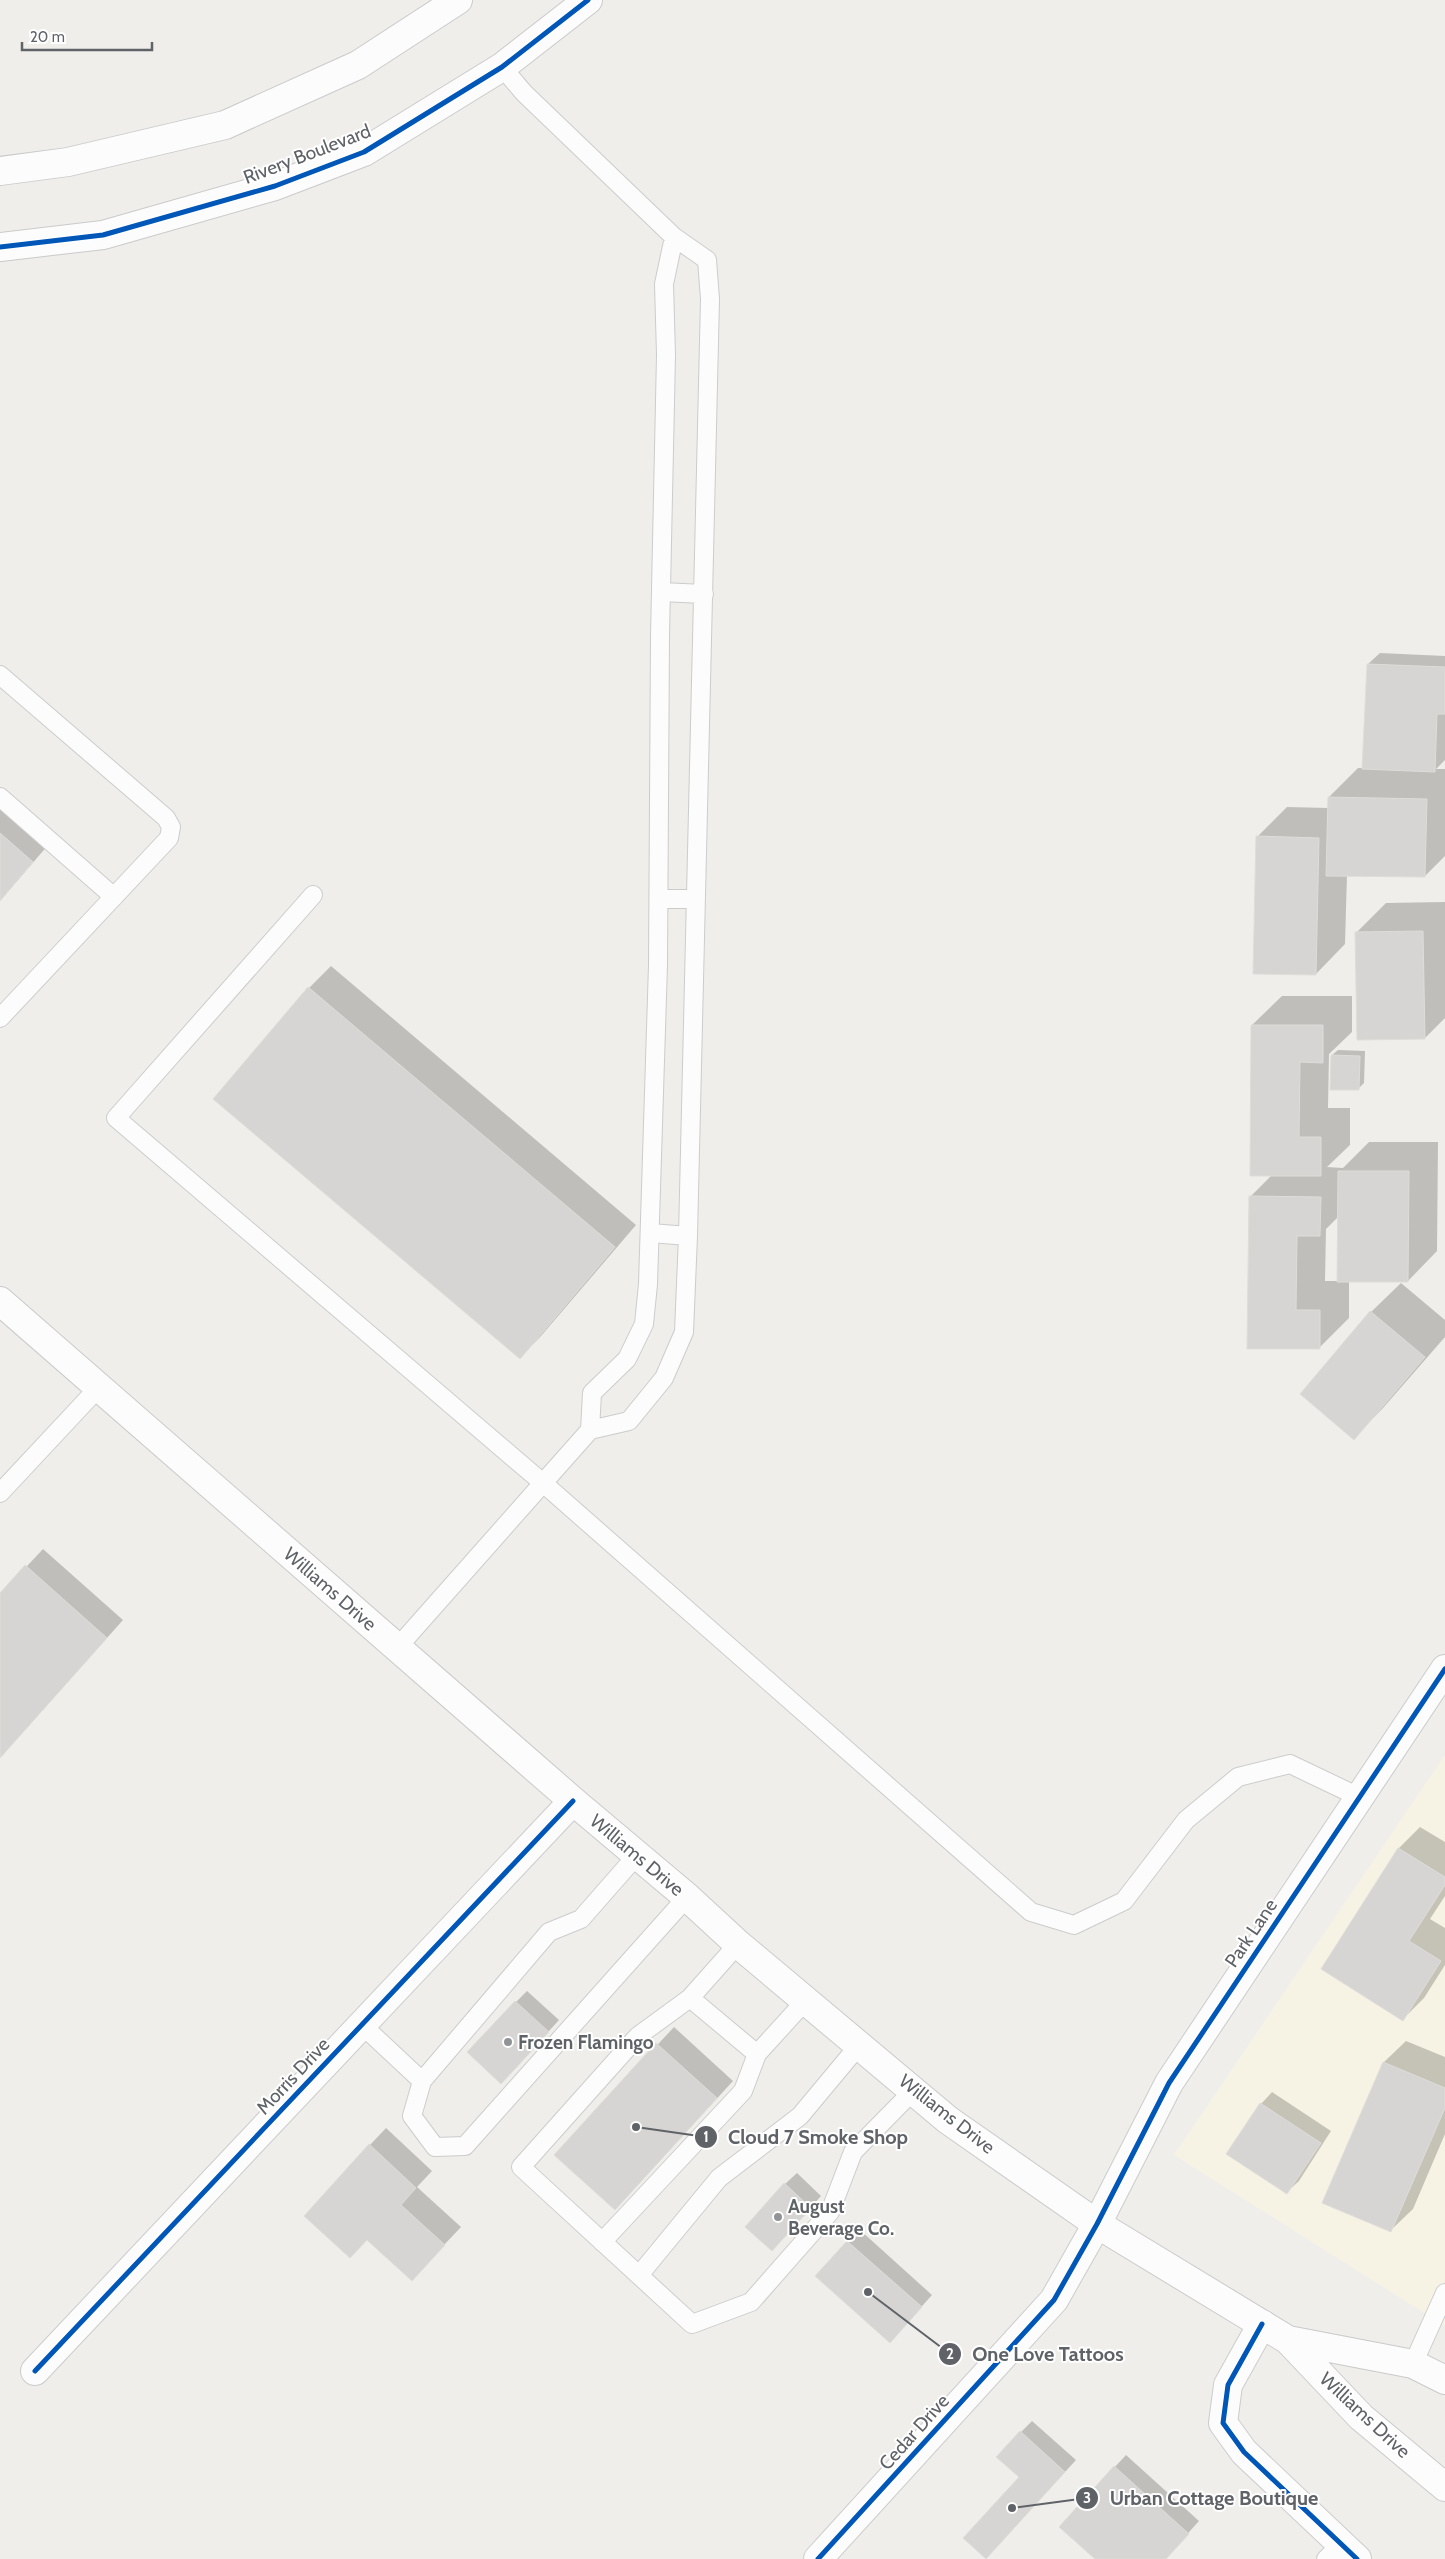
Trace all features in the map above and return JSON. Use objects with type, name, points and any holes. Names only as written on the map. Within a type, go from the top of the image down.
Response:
[{"type":"street","points":[[0,171],[68,162],[225,124],[358,65],[458,0]]},
{"type":"street","name":"Rivery Boulevard","points":[[0,247],[103,235],[275,186],[364,152],[502,67],[588,0]]},
{"type":"street","name":"Williams Drive","points":[[0,1301],[397,1648],[687,1897],[738,1944],[860,2044],[948,2120],[1097,2224],[1288,2340],[1361,2417],[1445,2487]]},
{"type":"street","name":"Park Lane","points":[[1097,2224],[1169,2083],[1445,1668]]},
{"type":"street","name":"Morris Drive","points":[[35,2371],[574,1801]]},
{"type":"street","name":"Cedar Drive","points":[[818,2559],[1054,2300],[1097,2224]]},
{"type":"street","points":[[1262,2324],[1228,2385],[1223,2422],[1244,2452],[1342,2554]]},
{"type":"street","name":"Williams Drive","points":[[1288,2340],[1412,2364],[1445,2380]]},
{"type":"lane","points":[[397,1648],[590,1430],[629,1421],[664,1378],[684,1332],[704,594],[710,299],[707,260],[674,237],[524,93],[502,67]]},
{"type":"lane","points":[[590,1430],[592,1393],[627,1359],[644,1324],[651,1233],[659,899],[661,592],[666,355],[664,284],[674,237]]},
{"type":"lane","points":[[661,592],[704,594]]},
{"type":"lane","points":[[0,675],[166,818],[171,827],[169,838],[0,1018]]},
{"type":"lane","points":[[0,798],[114,897]]},
{"type":"lane","points":[[313,895],[116,1118],[543,1483],[1031,1912],[1074,1925],[1124,1901],[1186,1820],[1238,1777],[1290,1764],[1359,1797]]},
{"type":"lane","points":[[659,899],[695,899]]},
{"type":"lane","points":[[651,1233],[688,1236]]},
{"type":"lane","points":[[0,1493],[99,1387]]},
{"type":"lane","points":[[637,1855],[581,1919],[549,1932],[422,2081],[412,2116],[435,2146],[465,2146],[687,1897]]},
{"type":"lane","points":[[738,1944],[690,1998],[638,2036],[521,2167],[602,2242],[640,2274],[692,2324],[751,2302],[830,2212],[853,2152],[914,2090]]},
{"type":"lane","points":[[690,1998],[757,2054]]},
{"type":"lane","points":[[602,2242],[742,2091],[757,2054],[807,2000]]},
{"type":"lane","points":[[362,2025],[422,2081]]},
{"type":"lane","points":[[640,2274],[719,2178],[800,2116],[860,2044]]},
{"type":"lane","points":[[1412,2364],[1445,2293]]},
{"type":"shaded area","points":[[1445,1755],[1445,2326],[1174,2155]]},
{"type":"building","points":[[1367,664],[1445,667],[1445,714],[1437,714],[1435,772],[1362,769]]},
{"type":"building","points":[[1328,797],[1427,799],[1425,877],[1326,876]]},
{"type":"building","points":[[0,833],[33,862],[0,900]]},
{"type":"building","points":[[1256,836],[1319,838],[1316,975],[1253,974]]},
{"type":"building","points":[[1423,931],[1425,1039],[1357,1040],[1355,932]]},
{"type":"building","points":[[308,987],[615,1247],[520,1359],[213,1099]]},
{"type":"building","points":[[1251,1025],[1323,1025],[1323,1063],[1300,1062],[1299,1137],[1321,1137],[1321,1176],[1250,1176]]},
{"type":"building","points":[[1331,1055],[1360,1056],[1359,1090],[1330,1090]]},
{"type":"building","points":[[1338,1171],[1409,1171],[1408,1282],[1337,1282]]},
{"type":"building","points":[[1249,1196],[1321,1197],[1320,1236],[1297,1236],[1296,1310],[1320,1310],[1320,1349],[1247,1349]]},
{"type":"building","points":[[1370,1311],[1425,1357],[1354,1440],[1300,1394]]},
{"type":"building","points":[[25,1565],[107,1638],[0,1758],[0,1593]]},
{"type":"building","points":[[1398,1848],[1445,1877],[1445,1885],[1409,1941],[1441,1961],[1403,2021],[1321,1969]]},
{"type":"building","name":"Frozen Flamingo","points":[[515,2001],[549,2032],[501,2084],[467,2052]]},
{"type":"building","points":[[656,2043],[717,2098],[615,2210],[554,2155]]},
{"type":"building","points":[[1383,2062],[1445,2088],[1445,2108],[1391,2232],[1322,2203]]},
{"type":"building","points":[[1260,2103],[1321,2143],[1287,2194],[1226,2154]]},
{"type":"building","points":[[369,2144],[416,2188],[401,2205],[445,2245],[412,2281],[367,2240],[350,2258],[304,2216]]},
{"type":"building","name":"August Beverage Co.","points":[[784,2183],[811,2208],[772,2251],[745,2227]]},
{"type":"building","points":[[847,2241],[922,2307],[890,2343],[815,2276]]},
{"type":"building","points":[[1020,2431],[1065,2472],[986,2559],[963,2538],[1019,2477],[996,2457]]},
{"type":"building","points":[[1114,2466],[1189,2534],[1166,2559],[1095,2559],[1059,2527]]},
{"type":"cycle path","points":[[0,247],[103,235],[275,186],[364,152],[502,67],[588,0]]},
{"type":"cycle path","points":[[818,2559],[1054,2300],[1097,2224],[1169,2083],[1445,1669]]},
{"type":"cycle path","points":[[35,2371],[573,1801]]},
{"type":"cycle path","points":[[1262,2324],[1228,2385],[1223,2423],[1244,2452],[1357,2559]]},
{"type":"place","name":"Frozen Flamingo","points":[[508,2042]]},
{"type":"place","name":"Cloud 7 Smoke Shop","points":[[636,2127]]},
{"type":"place","name":"August Beverage Co.","points":[[778,2217]]},
{"type":"place","name":"One Love Tattoos","points":[[868,2292]]},
{"type":"place","name":"Urban Cottage Boutique","points":[[1012,2508]]}]
